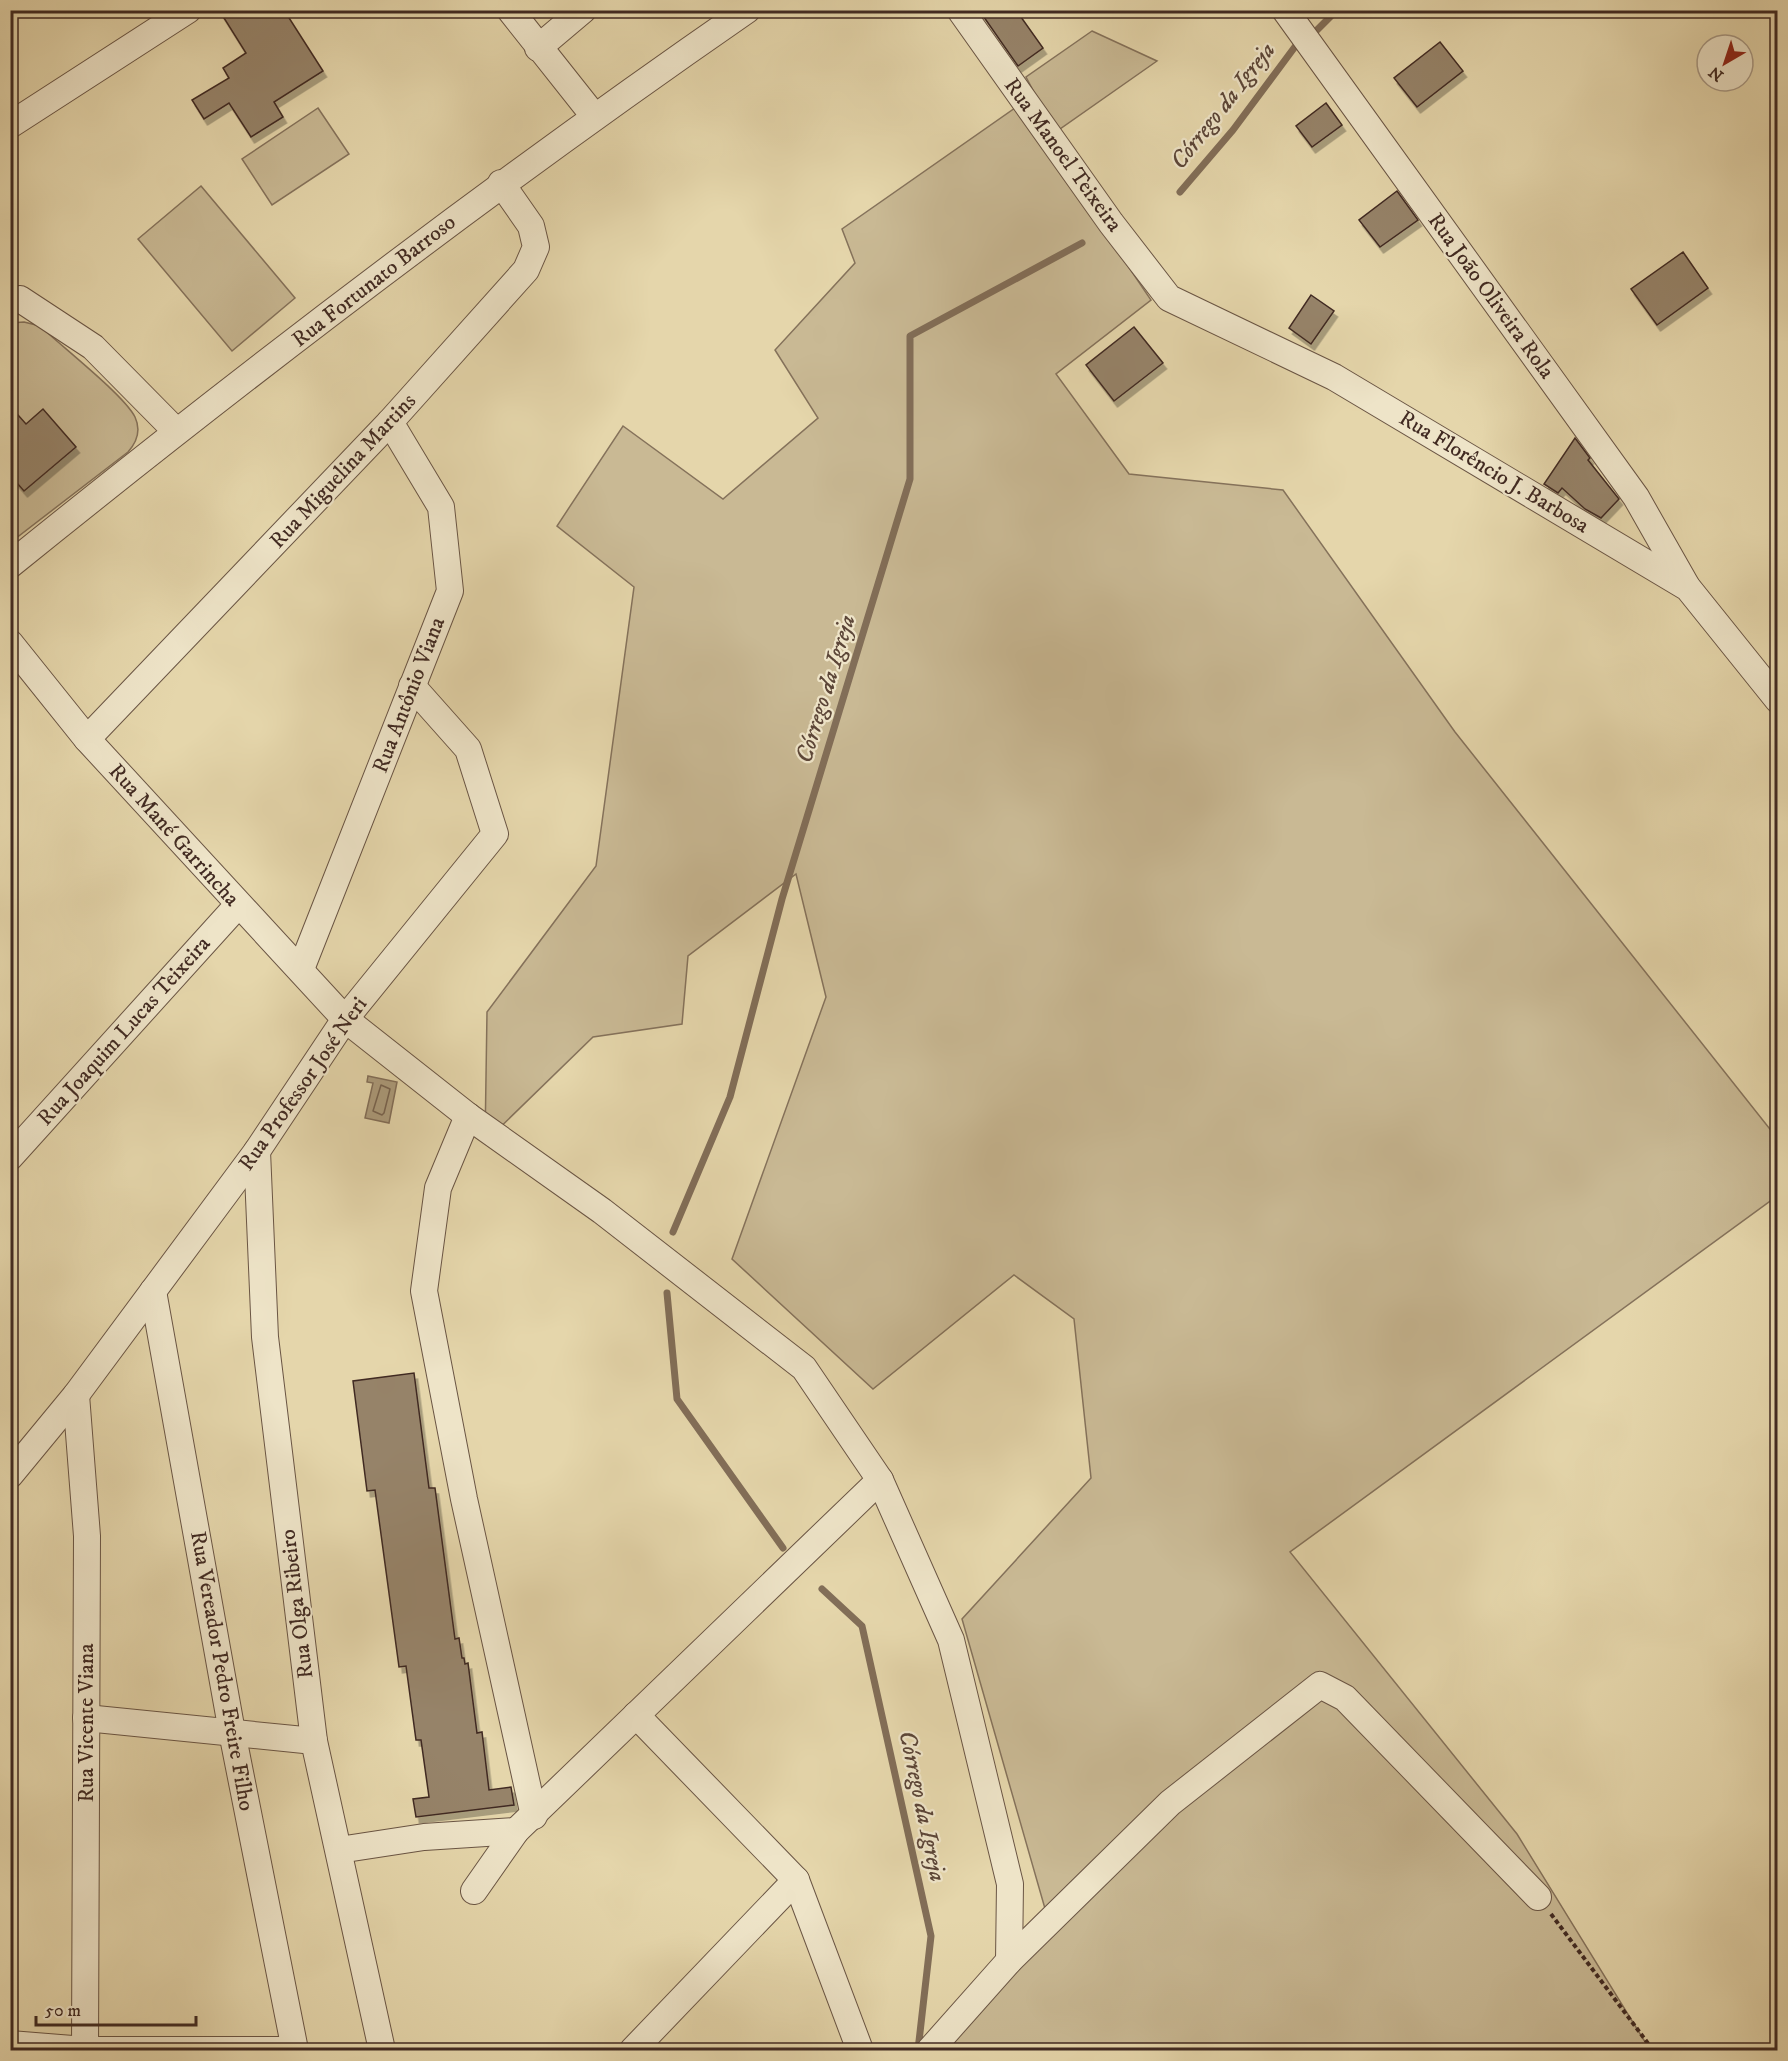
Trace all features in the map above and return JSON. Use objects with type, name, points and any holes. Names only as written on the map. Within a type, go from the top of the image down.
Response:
[{"type":"street","points":[[10,126],[188,10]]},
{"type":"street","points":[[510,10],[594,116]]},
{"type":"street","points":[[538,48],[583,10]]},
{"type":"street","name":"Rua Fortunato Barroso","points":[[10,565],[176,431],[501,183],[747,10]]},
{"type":"street","name":"Rua Manoel Teixeira","points":[[960,10],[1111,223],[1169,298]]},
{"type":"street","name":"Rua João Oliveira Rola","points":[[1285,10],[1636,497],[1688,588]]},
{"type":"street","name":"Rua Miguelina Martins","points":[[87,739],[390,422],[526,270],[536,247],[531,226],[501,183]]},
{"type":"street","name":"Rua Florêncio J. Barbosa","points":[[1169,298],[1334,377],[1688,588],[1778,700]]},
{"type":"street","points":[[10,301],[20,299],[93,347],[176,431]]},
{"type":"street","name":"Rua Antônio Viana","points":[[301,969],[450,591],[441,507],[390,422]]},
{"type":"street","name":"Rua Mané Garrincha","points":[[10,643],[87,739],[345,1019],[468,1116],[602,1211],[804,1368],[880,1480],[951,1640],[1010,1884],[1009,1961]]},
{"type":"street","name":"Rua Professor José Neri","points":[[10,1475],[76,1395],[257,1151],[345,1019],[495,834],[468,749],[412,686]]},
{"type":"street","name":"Rua Joaquim Lucas Teixeira","points":[[10,1157],[238,905]]},
{"type":"street","points":[[468,1116],[438,1188],[424,1291],[525,1823]]},
{"type":"street","name":"Rua Olga Ribeiro","points":[[257,1151],[266,1337],[314,1741],[382,2050]]},
{"type":"street","name":"Rua Vereador Pedro Freire Filho","points":[[153,1291],[232,1732],[295,2050]]},
{"type":"street","name":"Rua Vicente Viana","points":[[76,1395],[87,1536],[85,2050]]},
{"type":"street","points":[[474,1891],[525,1823],[880,1480]]},
{"type":"street","points":[[930,2050],[1009,1961],[1170,1803],[1320,1685],[1345,1698],[1538,1897]]},
{"type":"street","points":[[636,1715],[796,1880],[860,2050]]},
{"type":"street","points":[[86,1718],[314,1741]]},
{"type":"street","points":[[339,1850],[525,1823]]},
{"type":"street","points":[[633,2050],[796,1880]]},
{"type":"street","points":[[10,2044],[85,2050],[142,2048],[295,2050]]},
{"type":"path","points":[[1538,1897],[1653,2050]]},
{"type":"shaded area","points":[[1092,31],[1157,61],[1043,141],[1151,300],[1056,374],[1129,474],[1283,490],[1455,732],[1777,1138],[1777,1196],[1290,1552],[1517,1834],[1650,2050],[940,2050],[1048,1919],[962,1619],[1091,1478],[1074,1319],[1014,1275],[873,1389],[732,1259],[826,997],[796,874],[688,956],[682,1024],[593,1037],[485,1142],[487,1012],[596,866],[634,587],[557,526],[623,426],[723,499],[818,418],[775,350],[855,263],[842,229],[1035,94],[1026,77]]},
{"type":"shaded area","points":[[318,108],[349,154],[272,205],[242,159]]},
{"type":"shaded area","points":[[201,186],[295,298],[232,351],[138,239]]},
{"type":"shaded area","points":[[24,322],[40,326],[106,384],[129,408],[137,422],[138,431],[136,440],[128,452],[11,542],[11,323]]},
{"type":"water","points":[[368,1076],[397,1082],[389,1123],[365,1118],[373,1083],[367,1082]]},
{"type":"building","points":[[219,10],[284,10],[323,71],[274,102],[283,117],[251,137],[229,103],[204,119],[192,100],[229,78],[223,68],[246,53]]},
{"type":"building","points":[[979,10],[1016,10],[1043,48],[1018,66]]},
{"type":"building","points":[[1440,42],[1463,71],[1417,107],[1394,78]]},
{"type":"building","points":[[1326,103],[1342,125],[1312,147],[1296,126]]},
{"type":"building","points":[[1397,191],[1418,220],[1380,247],[1359,220]]},
{"type":"building","points":[[1683,252],[1708,288],[1657,325],[1631,289]]},
{"type":"building","points":[[1311,295],[1334,311],[1311,344],[1289,328]]},
{"type":"building","points":[[1134,327],[1163,363],[1114,401],[1086,365]]},
{"type":"building","points":[[10,406],[26,424],[43,409],[76,447],[24,491],[10,475]]},
{"type":"building","points":[[1575,438],[1590,458],[1588,460],[1619,499],[1601,518],[1585,509],[1562,488],[1558,493],[1544,484]]},
{"type":"building","points":[[414,1373],[429,1488],[435,1488],[455,1639],[459,1638],[462,1658],[465,1664],[468,1663],[477,1733],[482,1732],[489,1790],[511,1787],[514,1805],[416,1817],[413,1799],[429,1797],[421,1740],[416,1740],[406,1666],[399,1667],[375,1490],[367,1491],[353,1381]]},
{"type":"waterway","name":"Córrego da Igreja","points":[[1317,30],[1337,10]]},
{"type":"waterway","name":"Córrego da Igreja","points":[[1180,192],[1233,130],[1297,44]]},
{"type":"waterway","name":"Córrego da Igreja","points":[[673,1232],[730,1097],[782,899],[910,479],[910,336],[1082,243]]},
{"type":"waterway","name":"Córrego da Igreja","points":[[667,1293],[677,1399],[783,1548]]},
{"type":"waterway","name":"Córrego da Igreja","points":[[822,1589],[862,1626],[931,1936],[918,2050]]}]
